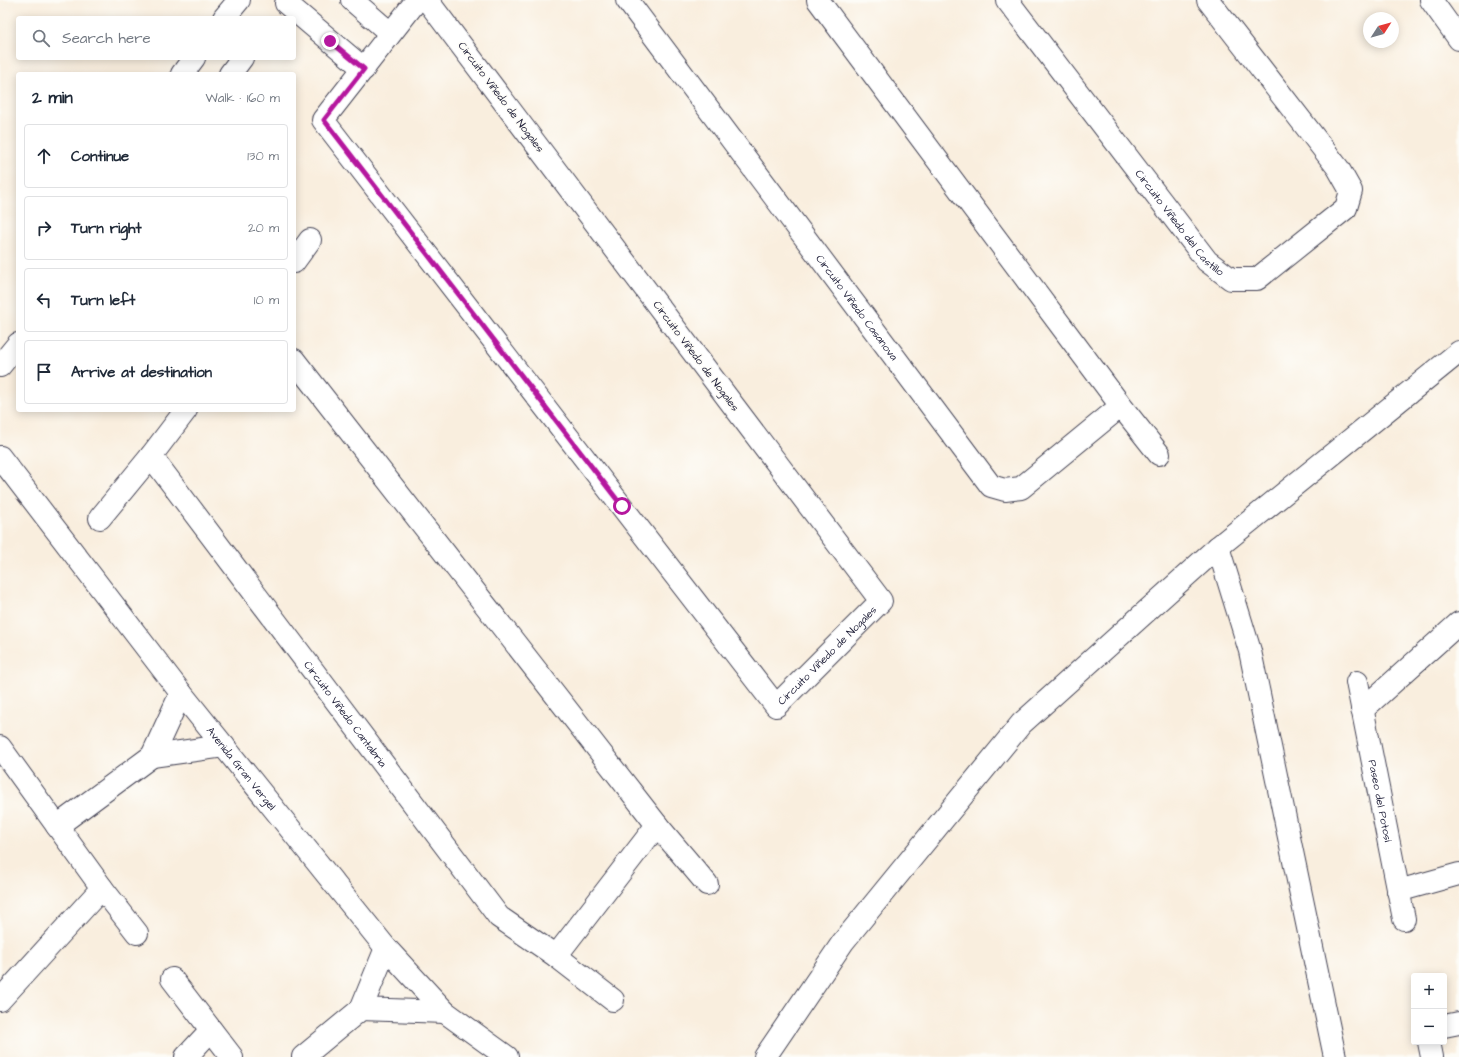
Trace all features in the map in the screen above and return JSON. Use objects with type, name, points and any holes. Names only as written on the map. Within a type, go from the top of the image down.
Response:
[{"type":"street","points":[[226,16],[239,0]]},
{"type":"street","points":[[352,0],[390,33]]},
{"type":"street","name":"Circuito Viñedo de Nogales","points":[[417,0],[324,120],[776,706],[881,601],[427,0]]},
{"type":"street","name":"Circuito Viñedo Casanova","points":[[627,0],[991,486],[1005,490],[1021,488],[1121,406]]},
{"type":"street","points":[[818,0],[1121,406],[1159,454]]},
{"type":"street","name":"Circuito Viñedo del Castillo","points":[[1007,0],[1207,261],[1231,279],[1257,279],[1346,208],[1351,191],[1338,168],[1208,0]]},
{"type":"street","points":[[1431,0],[1459,39]]},
{"type":"street","points":[[283,7],[295,16]]},
{"type":"street","points":[[296,17],[364,69]]},
{"type":"street","points":[[184,72],[192,60]]},
{"type":"street","points":[[296,259],[310,240]]},
{"type":"street","points":[[0,366],[16,346]]},
{"type":"street","points":[[765,1057],[843,942],[1021,724],[1218,547],[1459,352]]},
{"type":"street","points":[[296,363],[657,825],[707,884]]},
{"type":"street","points":[[100,518],[151,456],[184,412]]},
{"type":"street","name":"Circuito Viñedo Cantabria","points":[[151,456],[499,917],[556,956],[613,1000]]},
{"type":"street","name":"Avenida Gran Vergel","points":[[0,457],[181,692],[386,948],[445,1012],[507,1057]]},
{"type":"street","points":[[1218,547],[1250,652],[1335,1057]]},
{"type":"street","points":[[1362,710],[1459,623]]},
{"type":"street","name":"Paseo del Potosí","points":[[1356,682],[1404,919]]},
{"type":"street","points":[[152,756],[181,692]]},
{"type":"street","points":[[57,826],[152,756],[224,746]]},
{"type":"street","points":[[0,747],[102,888],[137,933]]},
{"type":"street","points":[[556,956],[657,825]]},
{"type":"street","points":[[1398,891],[1459,874]]},
{"type":"street","points":[[0,1000],[102,888]]},
{"type":"street","points":[[303,1057],[361,1009],[386,948]]},
{"type":"street","points":[[172,979],[232,1057]]},
{"type":"street","points":[[361,1009],[445,1012]]},
{"type":"street","points":[[1447,1025],[1459,1023]]},
{"type":"street","points":[[186,1057],[211,1030]]},
{"type":"street","points":[[1429,1045],[1432,1057]]},
{"type":"route","points":[[330,41],[364,69],[324,120],[622,506]]}]
